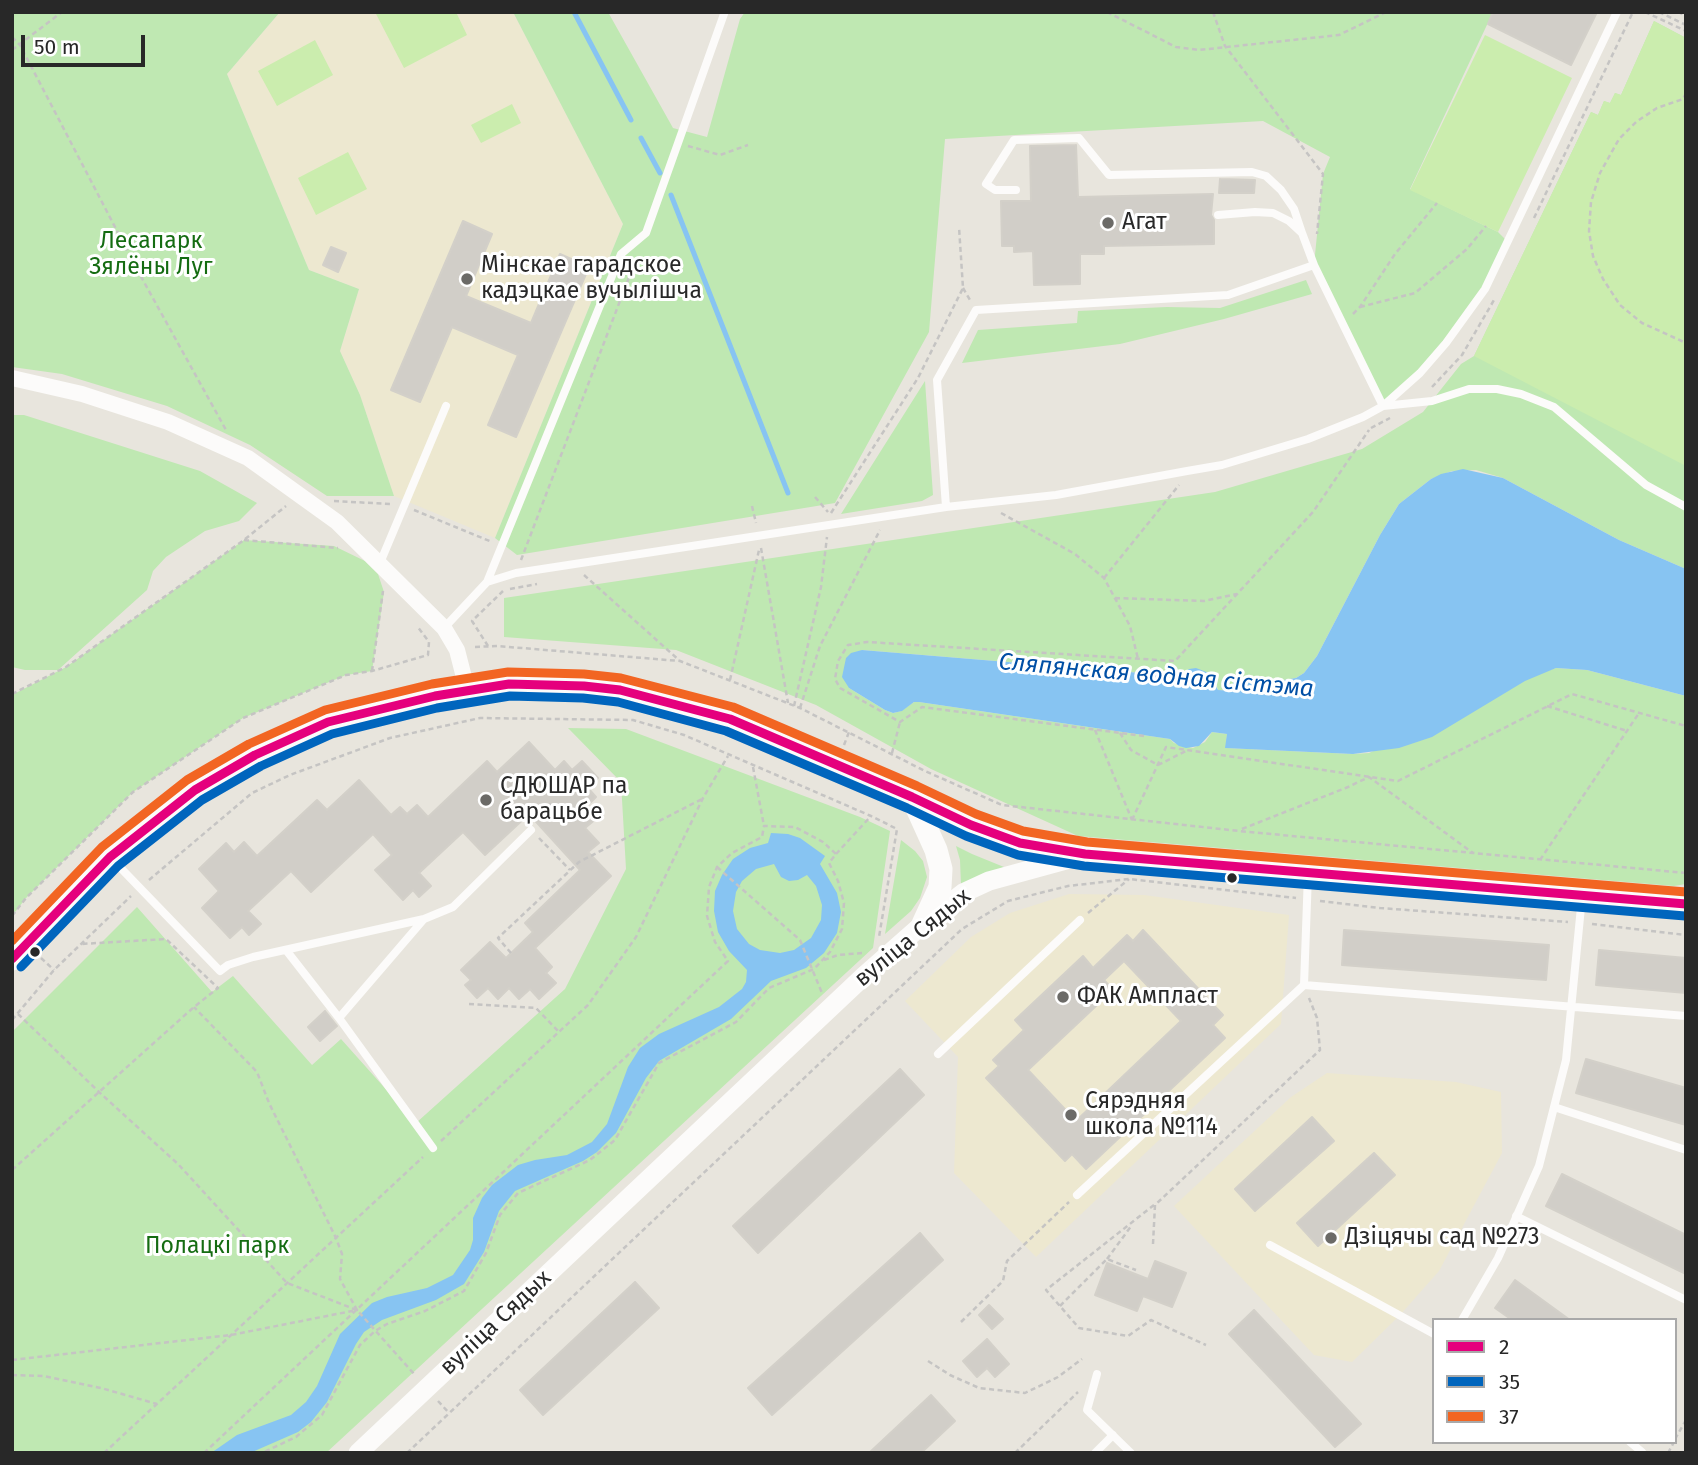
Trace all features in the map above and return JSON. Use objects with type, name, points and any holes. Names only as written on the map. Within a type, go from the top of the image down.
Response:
[{"type":"main road","points":[[12,959],[110,857],[195,790],[255,755],[328,722],[467,689],[509,684],[620,690],[730,719],[971,825],[1020,843],[1085,854]]},
{"type":"main road","points":[[912,797],[936,850],[941,869],[940,887],[923,924]]},
{"type":"main road","name":"вуліца Сядых","points":[[1085,854],[1686,904]]},
{"type":"street","points":[[12,378],[82,394],[168,422],[248,458],[337,522],[444,628],[457,650],[467,689]]},
{"type":"street","name":"вуліца Сядых","points":[[358,1453],[853,986],[923,924],[963,892],[989,881],[1085,854]]},
{"type":"lane","points":[[487,582],[516,573],[946,507],[1056,495],[1222,465],[1330,432],[1383,406],[1420,373],[1446,343],[1485,289],[1617,12]]},
{"type":"lane","points":[[444,628],[487,582],[621,254],[646,233],[724,14]]},
{"type":"lane","points":[[1016,190],[995,190],[986,184],[1014,140],[1079,138],[1109,175],[1252,172],[1266,176],[1294,208],[1314,265],[1383,406]]},
{"type":"lane","points":[[1218,215],[1255,212],[1273,214],[1302,233]]},
{"type":"lane","points":[[946,507],[937,380],[976,310],[1228,295],[1314,265]]},
{"type":"lane","points":[[1383,406],[1415,405],[1469,389],[1497,389],[1521,394],[1554,407],[1646,485],[1686,507]]},
{"type":"lane","points":[[380,563],[446,406]]},
{"type":"lane","points":[[110,857],[220,971],[228,965],[253,957],[424,919],[453,907],[531,830]]},
{"type":"lane","points":[[1077,1195],[1304,985],[1308,873]]},
{"type":"lane","points":[[1465,1316],[1498,1258],[1539,1166],[1566,1060],[1582,895]]},
{"type":"lane","points":[[339,1018],[424,919]]},
{"type":"lane","points":[[938,1054],[1080,920]]},
{"type":"lane","points":[[286,950],[433,1148]]},
{"type":"lane","points":[[1304,985],[1686,1016]]},
{"type":"lane","points":[[1554,1107],[1686,1150]]},
{"type":"lane","points":[[1516,1216],[1686,1300]]},
{"type":"lane","points":[[1270,1245],[1432,1333]]},
{"type":"lane","points":[[1097,1374],[1087,1410],[1131,1453]]},
{"type":"lane","points":[[1095,1453],[1114,1435]]},
{"type":"path","points":[[12,50],[62,12]]},
{"type":"path","points":[[1107,12],[1176,47],[1199,50],[1339,35],[1386,12]]},
{"type":"path","points":[[1213,12],[1225,46],[1323,174],[1314,265]]},
{"type":"path","points":[[1533,221],[1633,12]]},
{"type":"path","points":[[1645,12],[1686,32]]},
{"type":"path","points":[[1659,12],[1686,25]]},
{"type":"path","points":[[1678,12],[1686,16]]},
{"type":"path","points":[[12,37],[20,45],[139,273],[225,429]]},
{"type":"path","points":[[1686,93],[1683,99],[1657,108],[1636,122],[1619,139],[1597,182],[1591,202],[1589,231],[1593,256],[1603,279],[1620,305],[1642,323],[1686,343]]},
{"type":"path","points":[[678,143],[720,156],[748,145]]},
{"type":"path","points":[[1343,324],[1360,307],[1395,254],[1437,203]]},
{"type":"path","points":[[1360,307],[1415,293],[1467,249],[1486,226]]},
{"type":"path","points":[[815,497],[830,514],[918,379],[963,288],[959,227]]},
{"type":"path","points":[[516,573],[646,233]]},
{"type":"path","points":[[1358,433],[1369,430],[1415,405],[1462,355],[1496,296]]},
{"type":"path","points":[[900,722],[840,688],[835,678],[838,661],[848,645],[867,642],[1175,661],[1313,512],[1369,430]]},
{"type":"path","points":[[1104,578],[1180,484],[1167,486]]},
{"type":"path","points":[[12,694],[66,667],[244,540],[294,499]]},
{"type":"path","points":[[327,500],[379,502],[404,507],[501,546]]},
{"type":"path","points":[[752,506],[757,526]]},
{"type":"path","points":[[1009,509],[996,510],[1075,554],[1104,578],[1130,626],[1138,659]]},
{"type":"path","points":[[800,708],[820,646],[881,527]]},
{"type":"path","points":[[794,706],[821,587],[827,536]]},
{"type":"path","points":[[244,540],[334,546],[344,551]]},
{"type":"path","points":[[730,680],[760,543],[788,703]]},
{"type":"path","points":[[596,572],[583,574],[681,661]]},
{"type":"path","points":[[372,671],[384,592],[381,583]]},
{"type":"path","points":[[488,646],[472,621],[502,591],[542,583]]},
{"type":"path","points":[[1115,598],[1205,601],[1237,594]]},
{"type":"path","points":[[475,647],[681,661],[800,708],[1002,805],[1239,831],[1686,873]]},
{"type":"path","points":[[1132,820],[1166,747],[1398,781],[1572,694],[1686,726]]},
{"type":"path","points":[[1547,706],[1627,731]]},
{"type":"path","points":[[892,754],[900,722],[922,707],[1144,736]]},
{"type":"path","points":[[1540,860],[1639,713]]},
{"type":"path","points":[[12,1020],[54,970],[140,888],[252,793],[290,775],[390,738],[480,718],[632,720],[684,735],[897,829],[879,938]]},
{"type":"path","points":[[1095,730],[1132,820]]},
{"type":"path","points":[[1120,733],[1131,750],[1158,765]]},
{"type":"path","points":[[1158,765],[1188,750]]},
{"type":"path","points":[[104,1453],[587,1005],[636,937],[703,798],[727,756]]},
{"type":"path","points":[[204,1453],[728,961],[715,942],[707,916],[709,887],[717,867],[732,853],[762,838],[764,826],[753,767]]},
{"type":"path","points":[[1239,831],[1348,787],[1368,776]]},
{"type":"path","points":[[1368,776],[1473,853]]},
{"type":"path","points":[[511,953],[498,938],[579,862],[703,798]]},
{"type":"path","points":[[551,804],[527,826],[570,870]]},
{"type":"path","points":[[262,1453],[296,1437],[322,1415],[360,1345],[374,1330],[425,1311],[464,1291],[486,1253],[500,1215],[518,1193],[590,1160],[615,1140],[659,1063],[736,1022],[769,988],[814,969],[830,952],[842,929],[844,903],[838,881],[829,863],[871,816]]},
{"type":"path","points":[[764,826],[795,827],[823,842],[836,854]]},
{"type":"path","points":[[717,867],[803,945],[814,969]]},
{"type":"path","points":[[1080,920],[1129,879]]},
{"type":"path","points":[[407,1453],[962,929],[1008,901],[1068,886],[1129,879],[1380,908],[1578,923],[1686,935]]},
{"type":"path","points":[[12,1170],[218,988],[166,939],[81,944]]},
{"type":"path","points":[[820,962],[838,955],[864,953]]},
{"type":"path","points":[[1206,1345],[1151,1320],[1128,1336],[1079,1328],[1046,1290],[1155,1205],[1320,1050],[1317,1018],[1304,985]]},
{"type":"path","points":[[469,1004],[536,1008],[559,1032]]},
{"type":"path","points":[[194,1007],[257,1072],[269,1103],[336,1238],[342,1254],[340,1279],[358,1311],[449,1413]]},
{"type":"path","points":[[18,1014],[178,1164],[287,1283],[358,1311]]},
{"type":"path","points":[[961,1322],[1003,1282],[1007,1261],[1077,1195]]},
{"type":"path","points":[[1153,1244],[1155,1205]]},
{"type":"path","points":[[1060,1306],[1107,1259],[1135,1220]]},
{"type":"path","points":[[1107,1259],[1136,1270]]},
{"type":"path","points":[[12,1360],[231,1335],[358,1311]]},
{"type":"path","points":[[928,1361],[979,1388],[1025,1393],[1058,1377],[1082,1359]]},
{"type":"path","points":[[12,1374],[55,1378],[157,1404]]},
{"type":"path","points":[[1015,1453],[1097,1374]]},
{"type":"path","points":[[1677,1436],[1686,1420]]},
{"type":"shaded area","name":"Мінскае гарадское кадэцкае вучылішча","points":[[280,12],[513,12],[623,224],[495,538],[394,496],[360,395],[340,351],[359,289],[309,270],[227,74]]},
{"type":"shaded area","name":"Сярэдняя школа №114","points":[[1069,894],[1144,895],[1289,915],[1281,1024],[1036,1257],[954,1173],[958,1057],[905,1001],[971,937],[1010,913]]},
{"type":"shaded area","name":"Дзіцячы сад №273","points":[[1327,1073],[1456,1082],[1501,1092],[1502,1153],[1439,1271],[1400,1315],[1352,1362],[1314,1355],[1174,1206],[1291,1097]]},
{"type":"green space","name":"Лесапарк Зялёны Луг","points":[[12,12],[280,12],[227,74],[309,270],[359,289],[340,351],[360,395],[394,496],[327,496],[250,445],[167,406],[62,374],[12,367]]},
{"type":"green space","points":[[375,12],[456,12],[467,35],[404,68]]},
{"type":"green space","points":[[513,12],[608,12],[673,128],[707,137],[740,19],[745,12],[1493,12],[1410,189],[1498,232],[1508,242],[1485,289],[1446,343],[1383,406],[1314,265],[1323,174],[1330,157],[1263,121],[945,139],[929,332],[835,503],[517,555],[495,538],[623,224]]},
{"type":"green space","points":[[1654,21],[1686,38],[1686,569],[1619,540],[1503,478],[1476,470],[1452,471],[1431,479],[1399,504],[1317,656],[1304,673],[1296,678],[1278,681],[1233,679],[1233,691],[1218,690],[1216,684],[1183,672],[1177,676],[862,650],[849,688],[893,713],[919,702],[1170,739],[1174,743],[1193,748],[1205,742],[1212,732],[1227,734],[1226,748],[1353,754],[1369,753],[1540,673],[1556,668],[1587,670],[1686,696],[1686,884],[1674,886],[1078,836],[931,769],[816,705],[676,650],[504,637],[504,598],[1215,492],[1362,449],[1423,412],[1461,364],[1474,356],[1591,112],[1598,115],[1604,101],[1610,103],[1615,93],[1621,95]]},
{"type":"green space","points":[[1654,21],[1686,38],[1686,466],[1474,356],[1591,112],[1598,115],[1604,101],[1610,103],[1615,93],[1621,95]]},
{"type":"green space","points":[[1485,35],[1572,78],[1498,232],[1410,190]]},
{"type":"green space","points":[[315,40],[333,75],[277,106],[258,71]]},
{"type":"green space","points":[[512,104],[521,123],[481,143],[471,125]]},
{"type":"green space","points":[[348,152],[367,189],[316,215],[298,178]]},
{"type":"green space","points":[[1306,280],[1312,294],[1224,319],[1120,344],[962,363],[978,330],[1077,323],[1078,311],[1167,307],[1220,308]]},
{"type":"green space","points":[[925,381],[933,495],[922,501],[841,514]]},
{"type":"green space","points":[[12,415],[24,415],[200,471],[257,503],[239,521],[205,531],[166,557],[153,571],[147,590],[58,670],[25,670],[12,667]]},
{"type":"green space","points":[[244,540],[334,546],[365,561],[378,574],[384,592],[372,671],[346,675],[243,718],[133,792],[26,898],[12,916],[12,695],[66,667]]},
{"type":"green space","name":"Полацкі парк","points":[[568,728],[626,729],[860,817],[890,831],[873,948],[326,1453],[12,1453],[12,1032],[137,907],[212,992],[233,976],[312,1065],[341,1039],[416,1123],[565,989],[626,869],[621,782]]},
{"type":"green space","points":[[901,840],[923,861],[927,877],[920,898],[911,911],[885,934]]},
{"type":"green space","points":[[956,846],[1004,867],[961,885],[960,860]]},
{"type":"water","name":"Сляпянская водная сістэма","points":[[1463,469],[1503,478],[1619,540],[1686,569],[1686,696],[1587,670],[1556,668],[1525,681],[1432,737],[1399,748],[1353,754],[1225,748],[1227,734],[1212,732],[1199,746],[1186,748],[1170,739],[919,702],[893,713],[849,688],[842,677],[846,658],[851,653],[862,650],[1177,676],[1196,668],[1209,673],[1218,690],[1233,691],[1233,679],[1278,681],[1296,678],[1304,673],[1317,656],[1399,504],[1431,479]]},
{"type":"water","points":[[771,833],[788,834],[800,838],[825,856],[820,864],[837,893],[841,912],[837,933],[824,953],[806,968],[771,981],[731,1019],[659,1061],[646,1078],[616,1133],[597,1152],[583,1161],[515,1191],[499,1211],[484,1252],[464,1284],[436,1300],[382,1320],[364,1332],[327,1402],[311,1422],[298,1432],[250,1453],[211,1453],[237,1435],[291,1415],[306,1402],[317,1386],[340,1334],[372,1303],[427,1288],[453,1275],[470,1250],[473,1218],[482,1198],[492,1185],[518,1165],[567,1155],[592,1142],[607,1124],[628,1067],[640,1048],[659,1034],[719,1007],[742,989],[747,970],[729,951],[718,932],[714,911],[715,891],[733,859],[750,848],[768,843]],"holes":[[[774,864],[781,877],[789,881],[807,875],[816,886],[822,905],[821,920],[811,938],[794,950],[780,953],[760,950],[749,944],[737,929],[733,911],[736,892],[742,881],[756,869]]]},
{"type":"building","points":[[1493,12],[1597,12],[1571,65],[1488,24]]},
{"type":"building","name":"Агат","points":[[1076,145],[1078,197],[1213,194],[1211,215],[1214,220],[1214,244],[1104,246],[1104,254],[1080,254],[1080,284],[1034,285],[1033,251],[1014,252],[1014,246],[1002,246],[1001,201],[1031,201],[1030,146]]},
{"type":"building","points":[[1220,179],[1255,180],[1254,193],[1219,193]]},
{"type":"building","points":[[463,221],[492,234],[466,296],[531,323],[560,254],[589,267],[516,437],[488,425],[518,355],[452,327],[420,402],[391,390]]},
{"type":"building","points":[[331,247],[346,253],[338,272],[323,265]]},
{"type":"building","points":[[529,742],[555,770],[564,761],[572,770],[582,761],[598,778],[587,787],[596,797],[586,807],[597,818],[585,828],[599,843],[588,852],[611,876],[535,948],[552,967],[546,973],[556,983],[539,999],[530,989],[519,999],[509,988],[498,999],[488,988],[477,998],[465,985],[471,980],[461,970],[490,942],[506,958],[533,932],[525,923],[580,870],[529,814],[485,855],[463,832],[419,873],[431,886],[419,897],[413,890],[403,900],[375,870],[392,855],[373,834],[311,892],[291,871],[248,911],[261,924],[249,935],[242,927],[230,938],[202,908],[219,891],[199,869],[226,843],[234,852],[244,842],[257,856],[317,800],[327,810],[359,780],[391,815],[400,807],[407,814],[417,805],[428,817],[487,761],[497,772]]},
{"type":"building","points":[[1143,930],[1223,1015],[1213,1025],[1225,1038],[1086,1169],[1072,1154],[1065,1161],[986,1078],[999,1066],[993,1060],[1024,1030],[1015,1020],[1083,956],[1093,968],[1127,935],[1133,941]],"holes":[[[1124,961],[1181,1021],[1076,1121],[1028,1070],[1113,990],[1104,980]]]},
{"type":"building","points":[[1344,930],[1549,945],[1546,980],[1342,965]]},
{"type":"building","points":[[1599,950],[1686,958],[1686,993],[1596,985]]},
{"type":"building","points":[[325,1011],[337,1026],[320,1041],[308,1027]]},
{"type":"building","points":[[1586,1059],[1686,1088],[1686,1125],[1576,1093]]},
{"type":"building","points":[[900,1069],[924,1095],[758,1253],[733,1226]]},
{"type":"building","points":[[1312,1117],[1334,1141],[1255,1211],[1235,1189]]},
{"type":"building","points":[[1374,1153],[1395,1175],[1318,1246],[1297,1223]]},
{"type":"building","points":[[1562,1174],[1686,1235],[1686,1274],[1546,1206]]},
{"type":"building","points":[[920,1233],[943,1260],[772,1415],[748,1388]]},
{"type":"building","points":[[1155,1261],[1186,1273],[1172,1307],[1143,1296],[1137,1311],[1095,1295],[1107,1263],[1148,1279]]},
{"type":"building","points":[[1515,1280],[1567,1318],[1509,1318],[1495,1308]]},
{"type":"building","points":[[635,1282],[659,1308],[543,1415],[520,1390]]},
{"type":"building","points":[[989,1305],[1003,1319],[992,1329],[979,1315]]},
{"type":"building","points":[[1254,1310],[1361,1424],[1335,1447],[1229,1334]]},
{"type":"building","points":[[987,1339],[1009,1364],[995,1377],[987,1368],[977,1377],[963,1361]]},
{"type":"building","points":[[931,1395],[955,1421],[921,1453],[869,1453]]},
{"type":"waterway","points":[[574,12],[631,120]]},
{"type":"waterway","points":[[641,138],[660,173]]},
{"type":"waterway","points":[[671,195],[788,493]]},
{"type":"transit line","name":"37","points":[[12,941],[102,847],[187,780],[249,744],[325,710],[432,684],[508,672],[621,678],[733,707],[976,814],[1023,831],[1087,842],[1686,892]]},
{"type":"transit line","name":"2","points":[[12,959],[110,857],[195,790],[255,755],[328,722],[435,696],[509,684],[620,690],[730,719],[971,825],[1020,843],[1085,854],[1686,904]]},
{"type":"transit line","name":"35","points":[[21,967],[118,866],[202,800],[261,766],[332,734],[437,708],[510,696],[618,702],[726,731],[966,836],[1018,855],[1084,866],[1685,916]]},
{"type":"place","name":"Агат","points":[[1108,223]]},
{"type":"place","name":"Мінскае гарадское кадэцкае вучылішча","points":[[467,279]]},
{"type":"place","name":"СДЮШАР па барацьбе","points":[[486,800]]},
{"type":"place","name":"ФАК Ампласт","points":[[1063,997]]},
{"type":"place","name":"Сярэдняя школа №114","points":[[1071,1115]]},
{"type":"place","name":"Дзіцячы сад №273","points":[[1331,1238]]}]
